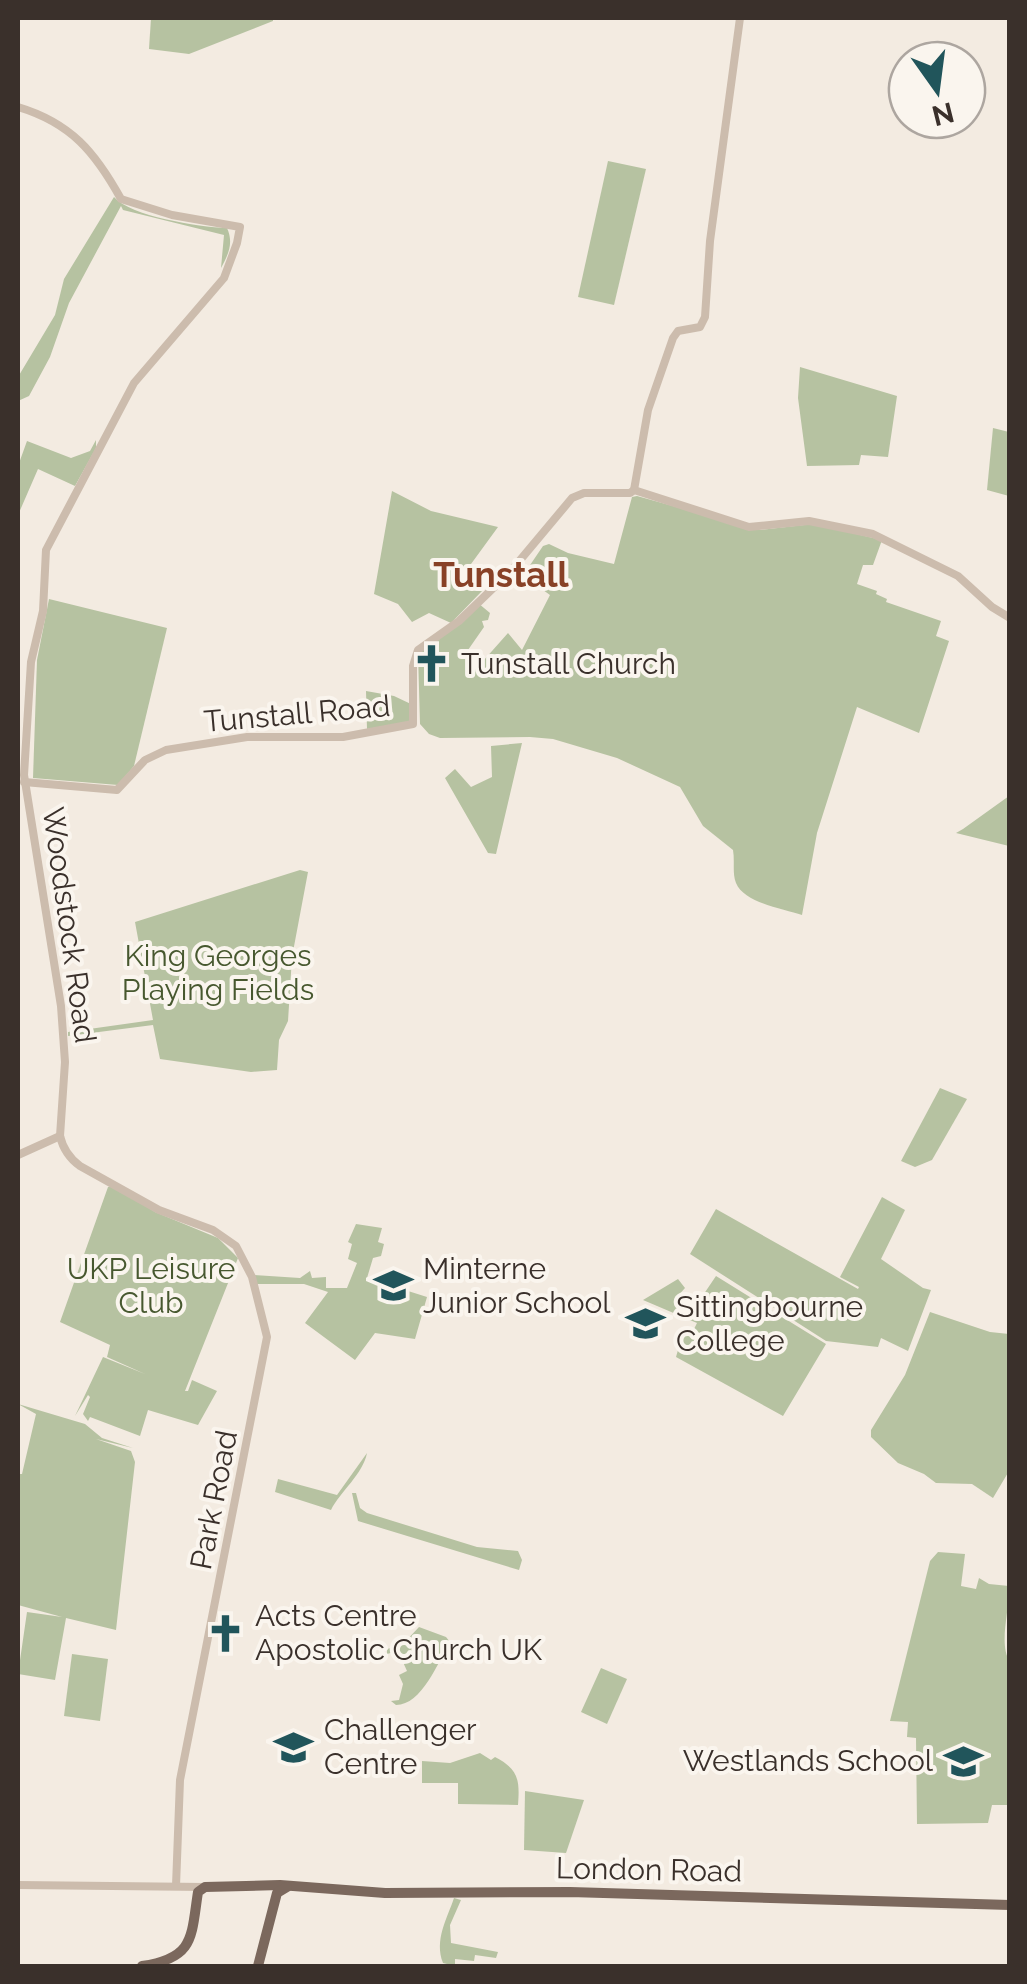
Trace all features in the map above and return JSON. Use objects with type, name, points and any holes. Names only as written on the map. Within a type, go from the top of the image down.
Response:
[{"type":"main road","points":[[258,1966],[276,1897],[286,1887]]},
{"type":"main road","points":[[267,1888],[276,1897]]},
{"type":"main road","name":"London Road","points":[[198,1889],[570,1892],[1010,1905]]},
{"type":"main road","points":[[163,1962],[179,1966],[192,1938],[198,1889]]},
{"type":"main road","points":[[142,1966],[163,1962],[184,1949]]},
{"type":"street","points":[[740,18],[710,241],[704,317],[700,327],[684,329],[674,338],[652,398],[634,490],[749,527],[809,522],[873,534],[958,576],[992,608],[1010,618]]},
{"type":"street","name":"Woodstock Road","points":[[18,107],[46,118],[79,139],[101,163],[122,198],[172,216],[240,227],[224,278],[134,383],[46,550],[44,612],[30,662],[24,782],[51,928],[63,1021],[65,1084],[60,1136]]},
{"type":"street","name":"Tunstall Road","points":[[24,782],[117,790],[145,760],[175,748],[247,737],[343,737],[413,724],[418,650],[459,621],[512,571],[572,498],[584,493],[630,494],[634,490]]},
{"type":"street","points":[[18,1155],[60,1136]]},
{"type":"street","name":"Park Road","points":[[60,1136],[69,1158],[78,1165],[159,1210],[212,1230],[236,1246],[252,1277],[265,1326],[266,1347],[180,1780],[176,1886]]},
{"type":"street","points":[[18,1885],[198,1889]]},
{"type":"green space","points":[[151,18],[273,21],[189,54],[149,49]]},
{"type":"green space","points":[[608,161],[646,169],[614,305],[578,297]]},
{"type":"green space","points":[[114,197],[149,215],[227,228],[230,244],[226,258],[221,268],[224,235],[123,210],[121,206],[69,303],[50,357],[29,396],[18,401],[18,377],[55,315],[64,279]]},
{"type":"green space","points":[[800,367],[897,396],[888,457],[861,455],[859,465],[807,466],[798,398]]},
{"type":"green space","points":[[993,428],[1009,432],[1009,496],[987,490]]},
{"type":"green space","points":[[96,440],[96,448],[75,486],[38,469],[18,515],[18,466],[27,441],[71,458],[90,451]]},
{"type":"green space","points":[[392,491],[431,511],[498,527],[463,575],[483,590],[451,623],[429,613],[412,622],[398,604],[374,594]]},
{"type":"green space","points":[[632,497],[759,530],[813,524],[882,540],[873,565],[863,565],[857,584],[877,591],[886,602],[941,621],[936,636],[949,641],[919,733],[857,707],[817,833],[802,915],[765,904],[740,890],[735,879],[733,850],[703,826],[680,787],[617,758],[553,739],[440,738],[429,734],[420,724],[418,653],[478,603],[490,613],[468,650],[484,660],[508,633],[522,650],[550,595],[529,580],[531,576],[526,571],[543,546],[549,544],[568,553],[614,564]]},
{"type":"green space","points":[[49,599],[167,628],[134,766],[118,785],[33,778],[37,660]]},
{"type":"green space","points":[[366,691],[394,696],[413,705],[411,722],[367,729]]},
{"type":"green space","points":[[522,743],[496,854],[488,853],[445,778],[455,769],[471,787],[492,777],[491,746]]},
{"type":"green space","points":[[1009,796],[1009,846],[956,833],[963,829]]},
{"type":"green space","name":"King Georges Playing Fields","points":[[300,870],[308,872],[292,957],[288,1021],[279,1040],[277,1070],[251,1072],[160,1059],[153,1025],[68,1036],[68,1032],[153,1020],[135,922]]},
{"type":"green space","points":[[940,1088],[967,1099],[932,1160],[915,1167],[901,1161]]},
{"type":"green space","name":"UKP Leisure Club","points":[[114,1186],[155,1212],[218,1238],[238,1258],[185,1391],[192,1380],[217,1391],[198,1425],[148,1410],[140,1436],[90,1417],[88,1421],[83,1414],[88,1395],[75,1416],[103,1357],[145,1374],[107,1357],[110,1345],[60,1322],[108,1187]]},
{"type":"green space","points":[[882,1197],[905,1210],[881,1259],[931,1290],[908,1351],[881,1338],[878,1347],[826,1341],[690,1254],[716,1209],[858,1289],[840,1277]]},
{"type":"green space","points":[[356,1224],[382,1228],[378,1242],[384,1244],[381,1256],[373,1258],[367,1278],[427,1297],[415,1339],[375,1333],[355,1360],[305,1323],[328,1292],[304,1284],[256,1284],[254,1275],[300,1278],[310,1271],[312,1278],[326,1277],[326,1288],[347,1288],[357,1263],[348,1259],[352,1244],[348,1242]]},
{"type":"green space","points":[[716,1276],[826,1344],[783,1416],[676,1357],[684,1329],[692,1333],[697,1323],[643,1300],[678,1279],[685,1288],[676,1298],[678,1308],[684,1314],[691,1313]]},
{"type":"green space","points":[[930,1312],[990,1332],[1009,1334],[1009,1471],[993,1498],[972,1484],[936,1483],[898,1463],[871,1437],[871,1430],[905,1375]]},
{"type":"green space","points":[[18,1404],[85,1424],[102,1438],[133,1448],[96,1439],[131,1451],[135,1462],[116,1630],[66,1618],[55,1680],[18,1674],[27,1612],[62,1617],[18,1605],[18,1474],[22,1474],[36,1414]]},
{"type":"green space","points":[[367,1453],[331,1510],[275,1492],[278,1479],[337,1495]]},
{"type":"green space","points":[[352,1493],[356,1493],[360,1508],[367,1513],[477,1547],[518,1551],[522,1560],[519,1570],[358,1521]]},
{"type":"green space","points":[[938,1552],[965,1554],[961,1586],[976,1589],[979,1578],[989,1584],[1009,1586],[1005,1637],[1010,1662],[1009,1805],[992,1805],[988,1823],[917,1824],[916,1738],[907,1737],[908,1722],[890,1721],[930,1561]]},
{"type":"green space","points":[[419,1627],[450,1642],[421,1690],[414,1698],[396,1705],[391,1701],[399,1700],[403,1684],[399,1675],[407,1671],[398,1651],[387,1654],[387,1649],[402,1645]]},
{"type":"green space","points":[[72,1654],[108,1659],[100,1721],[64,1716]]},
{"type":"green space","points":[[601,1668],[627,1679],[607,1724],[581,1712]]},
{"type":"green space","points":[[480,1753],[491,1760],[495,1757],[513,1771],[518,1782],[518,1805],[458,1804],[458,1783],[422,1783],[422,1761],[450,1763]]},
{"type":"green space","points":[[525,1791],[584,1800],[566,1853],[524,1850]]},
{"type":"green space","points":[[454,1898],[461,1900],[450,1925],[451,1943],[498,1952],[496,1958],[475,1955],[474,1961],[455,1959],[455,1966],[443,1963],[441,1938]]},
{"type":"place","name":"Tunstall Church","points":[[431,664]]},
{"type":"place","name":"Minterne Junior School","points":[[393,1286]]},
{"type":"place","name":"Sittingbourne College","points":[[646,1324]]},
{"type":"place","name":"Acts Centre Apostolic Church UK","points":[[225,1633]]},
{"type":"place","name":"Challenger Centre","points":[[294,1747]]},
{"type":"place","name":"Westlands School","points":[[963,1761]]},
{"type":"district","name":"Tunstall","points":[[501,575]]}]
